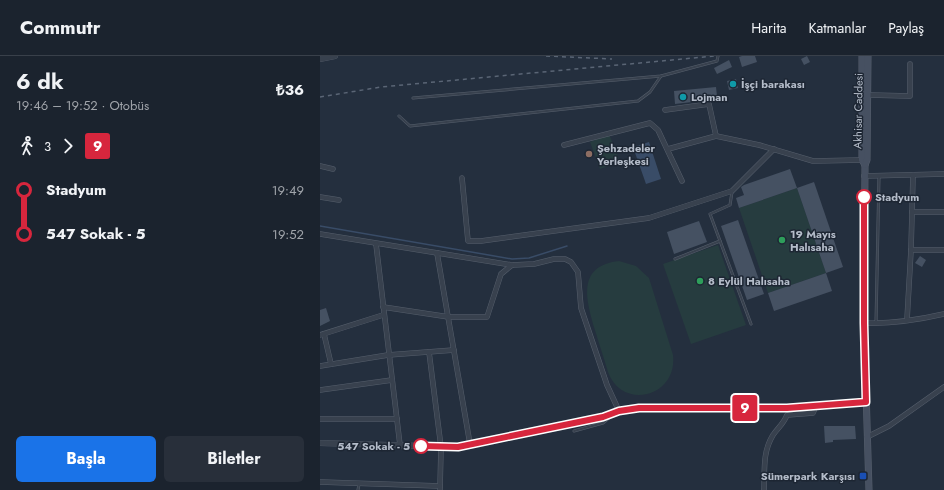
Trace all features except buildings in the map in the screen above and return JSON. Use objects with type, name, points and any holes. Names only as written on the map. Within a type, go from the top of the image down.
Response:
[{"type":"main road","points":[[862,56],[866,95]]},
{"type":"main road","name":"Akhisar Caddesi","points":[[868,56],[866,95],[867,160],[864,163],[864,323],[869,490]]},
{"type":"street","points":[[320,59],[335,56]]},
{"type":"street","points":[[866,95],[910,96],[910,64]]},
{"type":"street","points":[[665,110],[709,104],[716,136]]},
{"type":"street","points":[[564,146],[650,123],[658,130],[682,181]]},
{"type":"street","points":[[668,149],[716,136],[774,149],[813,161],[864,163]]},
{"type":"street","points":[[462,178],[468,241],[481,241],[649,218],[732,191],[774,149]]},
{"type":"street","points":[[320,166],[333,168]]},
{"type":"street","points":[[864,176],[944,174]]},
{"type":"street","points":[[907,320],[913,175]]},
{"type":"street","points":[[320,196],[339,200]]},
{"type":"street","points":[[912,212],[944,212]]},
{"type":"street","points":[[320,234],[512,265],[534,264],[559,259],[565,259],[571,262],[578,272],[581,308],[607,385],[619,411]]},
{"type":"street","points":[[376,244],[388,355],[400,445]]},
{"type":"street","points":[[911,250],[944,250]]},
{"type":"street","points":[[437,253],[470,444]]},
{"type":"street","points":[[383,308],[449,317],[487,317],[500,274],[512,265]]},
{"type":"street","points":[[864,323],[907,320],[944,314]]},
{"type":"street","points":[[331,364],[322,334],[384,315]]},
{"type":"street","points":[[320,366],[388,355],[454,350]]},
{"type":"street","points":[[320,482],[359,483],[396,488],[440,488],[441,447],[429,352]]},
{"type":"street","points":[[320,390],[392,380]]},
{"type":"street","points":[[867,437],[901,418],[944,387]]},
{"type":"street","points":[[320,443],[441,447],[470,444],[603,417],[619,411],[639,408],[816,406],[866,402]]},
{"type":"street","points":[[764,490],[764,463],[766,452],[773,436],[788,415],[813,412],[816,406]]},
{"type":"street","points":[[320,420],[397,419]]},
{"type":"lane","points":[[413,98],[662,76],[717,61],[718,56]]},
{"type":"lane","points":[[399,116],[410,126],[638,101],[650,92],[662,76]]},
{"type":"lane","points":[[876,323],[879,176]]},
{"type":"lane","points":[[732,191],[730,205],[710,214],[752,324]]},
{"type":"lane","points":[[675,258],[720,241]]},
{"type":"lane","points":[[574,431],[603,423],[619,411]]},
{"type":"lane","points":[[358,490],[359,483]]},
{"type":"green space","points":[[609,134],[620,162],[600,169],[590,142]]},
{"type":"green space","name":"19 Mayıs Halısaha","points":[[797,188],[826,273],[768,293],[739,208]]},
{"type":"green space","name":"8 Eylül Halısaha","points":[[718,245],[746,325],[691,344],[663,264]]},
{"type":"green space","points":[[619,261],[636,266],[649,278],[673,355],[672,369],[667,381],[658,389],[648,394],[636,395],[625,392],[615,384],[608,372],[589,308],[587,297],[590,278],[596,270],[605,264]]},
{"type":"water","points":[[649,142],[661,179],[646,184],[633,147]]},
{"type":"waterway","points":[[320,226],[512,259],[529,258],[567,246]]},
{"type":"railway","points":[[546,56],[612,59]]},
{"type":"railway","points":[[320,97],[381,87],[715,56]]},
{"type":"bus line","name":"9","points":[[421,446],[458,447],[603,417],[619,411],[639,408],[787,408],[866,402],[864,323],[864,197]]},
{"type":"place","name":"İşçi barakası","points":[[733,84]]},
{"type":"place","name":"Lojman","points":[[683,97]]},
{"type":"place","name":"Şehzadeler Yerleşkesi","points":[[589,154]]},
{"type":"place","name":"Stadyum","points":[[864,197]]},
{"type":"place","name":"19 Mayıs Halısaha","points":[[782,240]]},
{"type":"place","name":"8 Eylül Halısaha","points":[[700,281]]},
{"type":"place","name":"547 Sokak - 5","points":[[421,446]]},
{"type":"place","name":"Sümerpark Karşısı","points":[[863,476]]}]
